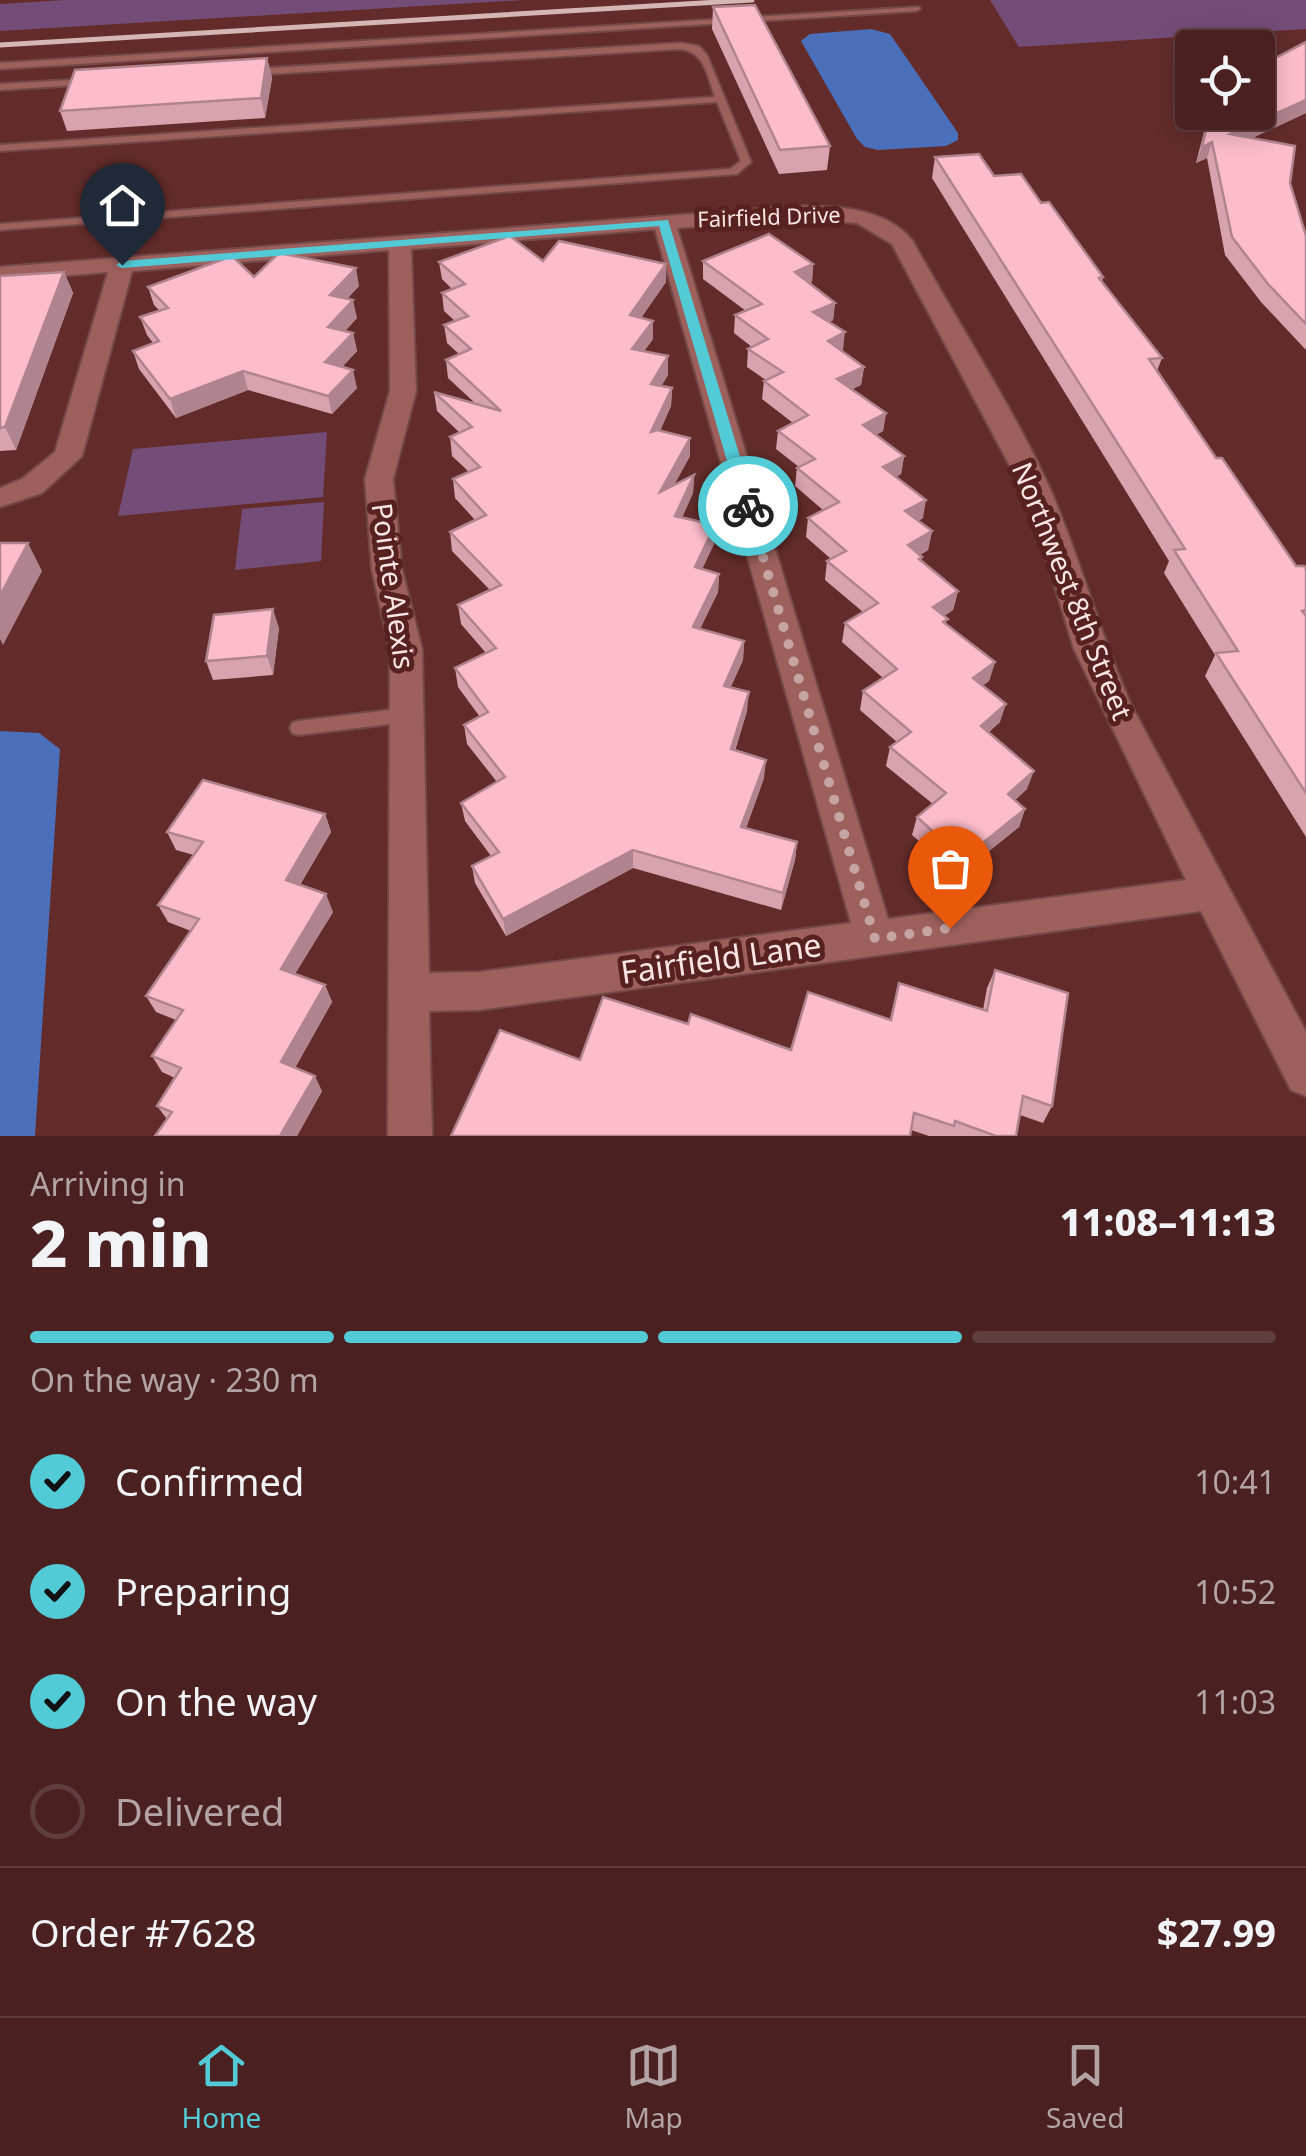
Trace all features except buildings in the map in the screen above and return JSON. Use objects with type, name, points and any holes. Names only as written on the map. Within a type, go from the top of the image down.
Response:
[{"type":"street","name":"Fairfield Drive","points":[[0,274],[796,212],[848,213],[879,222]]},
{"type":"street","points":[[664,222],[875,939]]},
{"type":"street","name":"Northwest 8th Street","points":[[879,222],[900,240],[1033,484],[1052,526],[1090,649],[1306,1075]]},
{"type":"street","name":"Pointe Alexis","points":[[400,243],[403,390],[379,479],[386,570],[406,650],[410,1136]]},
{"type":"street","points":[[0,498],[32,486],[68,456],[122,265]]},
{"type":"street","name":"Fairfield Lane","points":[[408,992],[479,991],[1212,893]]},
{"type":"lane","points":[[0,66],[916,9]]},
{"type":"lane","points":[[0,227],[733,172],[746,162],[703,55],[696,48],[248,72]]},
{"type":"lane","points":[[0,87],[112,81]]},
{"type":"lane","points":[[0,148],[720,99]]},
{"type":"lane","points":[[298,728],[407,715]]},
{"type":"shaded area","points":[[65,0],[524,0],[0,31],[0,4]]},
{"type":"shaded area","points":[[990,0],[1306,0],[1306,29],[1175,30],[1175,37],[1019,47]]},
{"type":"shaded area","points":[[327,432],[323,497],[118,516],[133,449]]},
{"type":"shaded area","points":[[324,502],[321,561],[235,570],[242,509]]},
{"type":"water","points":[[871,29],[890,34],[958,133],[958,140],[946,146],[878,150],[865,147],[857,139],[801,41],[810,34]]},
{"type":"water","points":[[0,731],[39,733],[60,749],[35,1136],[0,1136]]},
{"type":"railway","points":[[0,45],[752,0]]},
{"type":"way so far","points":[[748,506],[875,939],[950,928]]},
{"type":"route","points":[[122,265],[664,222],[748,506]]}]
